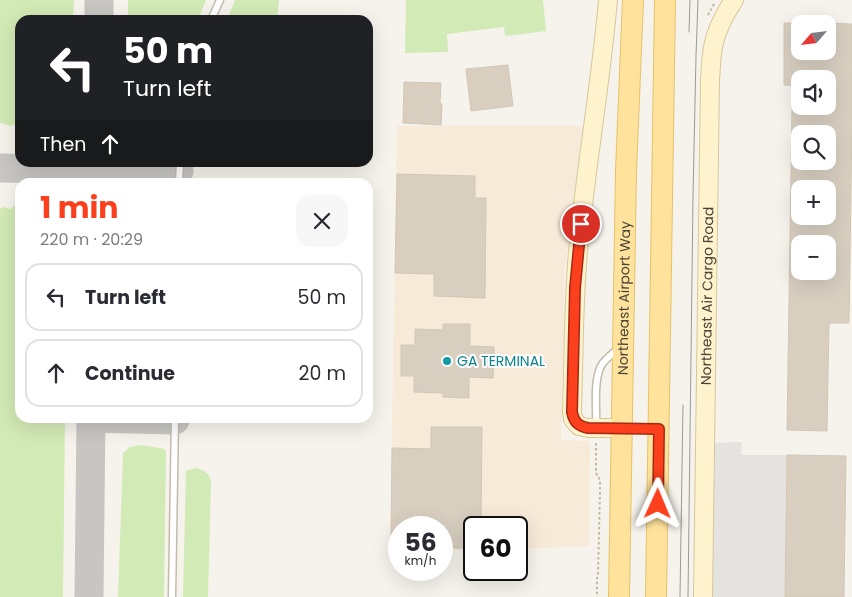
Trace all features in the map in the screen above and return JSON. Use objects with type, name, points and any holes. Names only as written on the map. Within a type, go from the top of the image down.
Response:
[{"type":"main road","name":"Northeast Airport Way","points":[[618,597],[626,181],[633,0]]},
{"type":"main road","points":[[656,597],[665,0]]},
{"type":"street","points":[[608,0],[579,240],[573,333],[572,412],[573,419],[579,426],[596,435],[622,428]]},
{"type":"street","name":"Northeast Air Cargo Road","points":[[703,597],[710,79],[713,48],[718,31],[734,0]]},
{"type":"lane","points":[[213,15],[220,0]]},
{"type":"lane","points":[[596,435],[597,383],[600,368],[624,343]]},
{"type":"lane","points":[[172,597],[175,423]]},
{"type":"lane","points":[[622,428],[659,429]]},
{"type":"path","points":[[596,435],[596,473],[600,480],[600,490],[596,597]]},
{"type":"shaded area","points":[[397,126],[583,126],[565,268],[561,440],[590,441],[589,546],[528,549],[528,516],[463,516],[463,550],[453,550],[453,516],[391,516]]},
{"type":"shaded area","points":[[742,442],[741,455],[787,455],[785,597],[710,597],[711,443]]},
{"type":"green space","points":[[0,0],[74,0],[73,15],[15,15],[15,124],[11,126],[0,123]]},
{"type":"green space","points":[[128,0],[206,0],[200,15],[128,15]]},
{"type":"green space","points":[[235,0],[279,0],[278,15],[229,15]]},
{"type":"green space","points":[[406,0],[543,0],[546,31],[505,36],[504,27],[447,34],[448,52],[405,53]]},
{"type":"green space","points":[[15,205],[15,423],[65,423],[63,597],[0,597],[0,209],[4,207],[10,209]]},
{"type":"green space","points":[[141,445],[164,449],[166,452],[164,597],[118,597],[123,453],[130,447]]},
{"type":"green space","points":[[195,468],[209,475],[211,481],[208,597],[183,597],[186,471]]},
{"type":"building","points":[[784,23],[791,23],[791,60],[836,60],[836,23],[852,24],[849,323],[829,323],[827,431],[787,430],[791,170],[836,170],[836,125],[792,125],[792,115],[836,115],[836,70],[791,70],[791,85],[784,85]]},
{"type":"building","points":[[508,65],[513,106],[471,111],[466,69]]},
{"type":"building","points":[[404,82],[441,83],[441,125],[403,123]]},
{"type":"building","points":[[397,174],[475,176],[475,198],[486,198],[485,298],[434,296],[434,274],[395,273]]},
{"type":"building","points":[[443,324],[470,324],[470,346],[494,347],[493,378],[469,377],[469,398],[443,397],[443,393],[414,392],[414,376],[401,376],[401,345],[415,345],[415,329],[443,330]]},
{"type":"building","points":[[431,427],[482,427],[481,516],[463,516],[463,548],[453,548],[453,516],[391,516],[392,448],[431,449]]},
{"type":"building","points":[[787,455],[846,456],[844,597],[785,597]]},
{"type":"taxiway","points":[[99,0],[99,15]]},
{"type":"taxiway","points":[[0,168],[179,171]]},
{"type":"taxiway","points":[[89,597],[91,423]]},
{"type":"tram line","points":[[689,32],[690,0]]},
{"type":"tram line","points":[[688,597],[693,196],[698,0]]},
{"type":"tram line","points":[[680,597],[683,405]]},
{"type":"place","name":"GA TERMINAL","points":[[447,361]]},
{"type":"route","points":[[581,224],[575,288],[573,419],[579,426],[588,428],[659,429],[658,504]]}]
